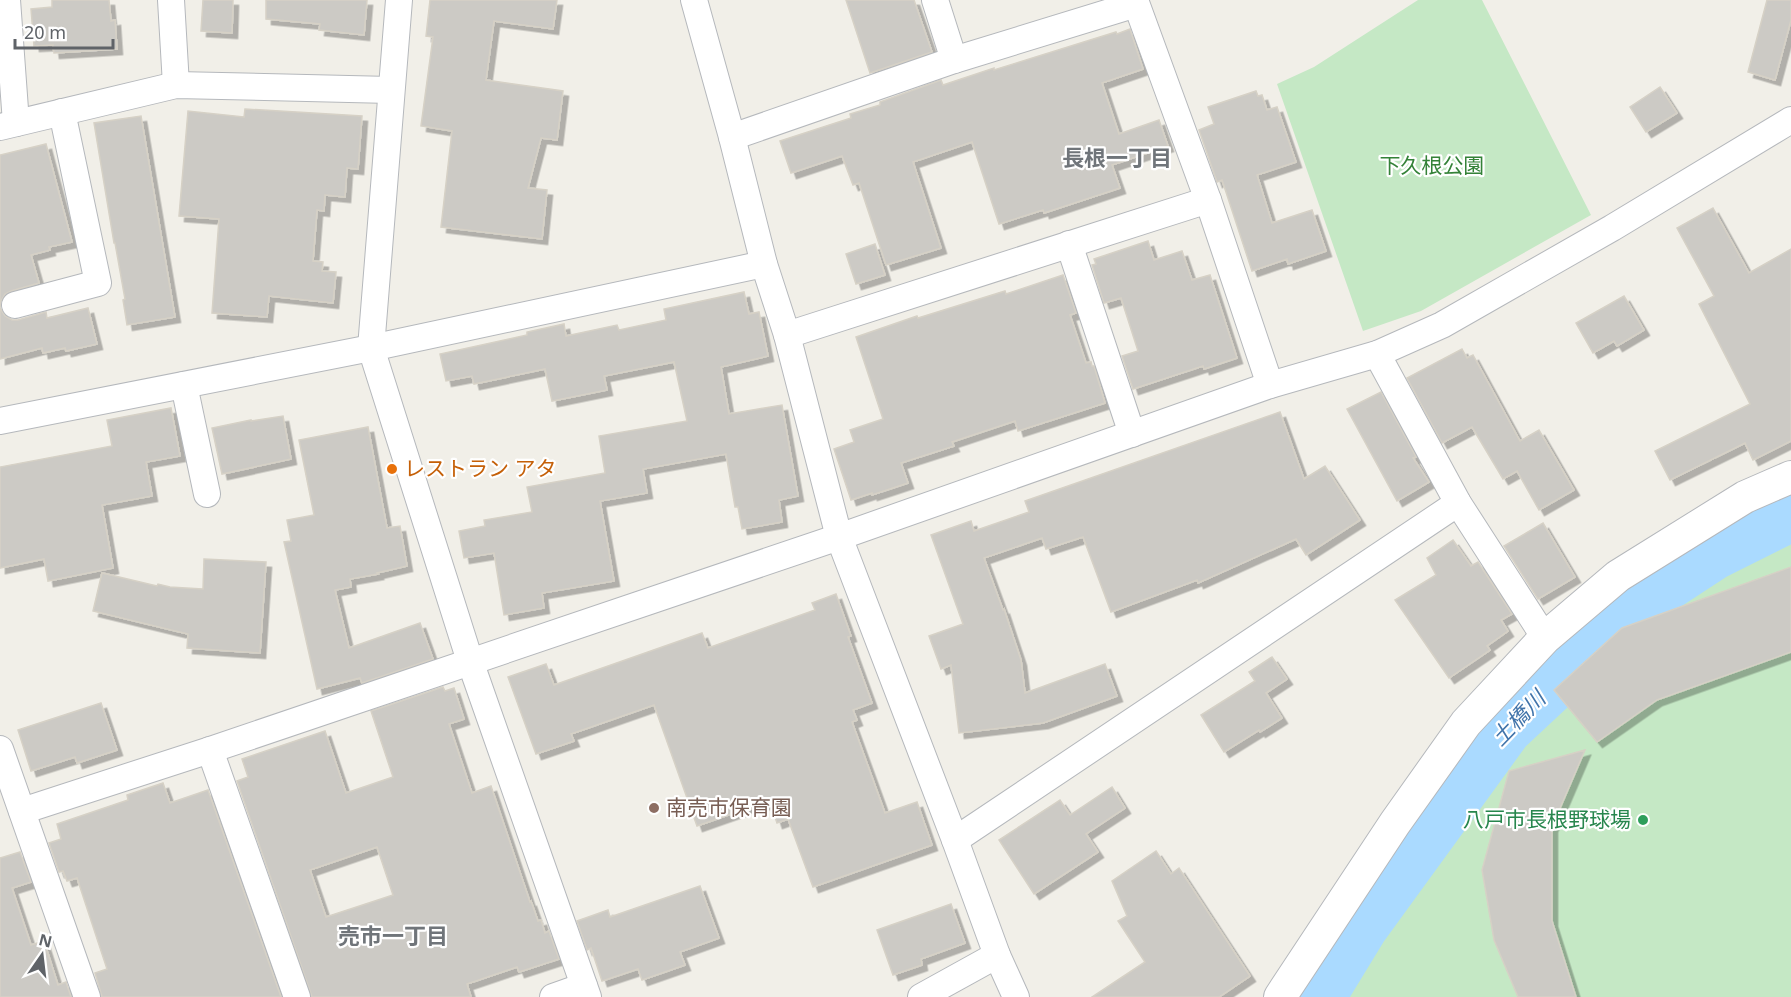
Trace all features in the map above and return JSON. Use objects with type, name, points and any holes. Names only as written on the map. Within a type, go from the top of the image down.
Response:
[{"type":"street","points":[[7,0],[8,125],[176,85],[391,90]]},
{"type":"street","points":[[171,0],[176,85]]},
{"type":"street","points":[[399,0],[371,348],[470,661],[586,991],[553,997]]},
{"type":"street","points":[[694,0],[764,264],[787,335],[839,537],[956,840],[997,955],[1016,997]]},
{"type":"street","points":[[935,0],[954,60]]},
{"type":"street","points":[[732,137],[954,60],[1136,2],[1208,200],[1270,385]]},
{"type":"street","points":[[15,305],[98,283],[62,112]]},
{"type":"street","points":[[22,811],[210,750],[839,537],[1270,385],[1377,354],[1442,326],[1612,228],[1791,120]]},
{"type":"street","points":[[787,335],[1208,200]]},
{"type":"street","points":[[1069,244],[1132,434]]},
{"type":"street","points":[[0,421],[371,348],[764,264]]},
{"type":"street","points":[[1377,354],[1458,503],[1545,638]]},
{"type":"street","points":[[183,385],[207,494]]},
{"type":"street","points":[[1280,997],[1395,823],[1466,723],[1545,638],[1618,576],[1745,497],[1791,477]]},
{"type":"street","points":[[956,840],[1458,503]]},
{"type":"street","points":[[0,749],[87,997]]},
{"type":"street","points":[[210,750],[297,997]]},
{"type":"street","points":[[921,997],[997,955]]},
{"type":"green space","name":"下久根公園","points":[[1418,0],[1482,0],[1591,215],[1421,311],[1363,331],[1277,84],[1314,67]]},
{"type":"green space","name":"八戸市長根野球場","points":[[1791,506],[1791,997],[1304,997],[1346,924],[1469,758],[1539,682],[1598,627],[1668,571],[1752,523]]},
{"type":"building","points":[[52,0],[109,0],[111,21],[115,20],[117,49],[54,53],[53,45],[34,46],[31,9],[52,7]]},
{"type":"building","points":[[203,0],[233,0],[232,33],[201,31]]},
{"type":"building","points":[[266,0],[367,0],[364,35],[319,30],[320,24],[266,19]]},
{"type":"building","points":[[430,0],[557,0],[553,29],[494,21],[486,80],[563,91],[557,140],[541,138],[528,188],[547,190],[542,239],[441,227],[452,131],[421,126],[433,37],[426,36]]},
{"type":"building","points":[[846,0],[914,0],[932,52],[870,73]]},
{"type":"building","points":[[1767,0],[1791,0],[1791,20],[1775,80],[1748,72]]},
{"type":"building","points":[[1130,29],[1143,69],[1102,83],[1119,134],[1159,120],[1168,146],[1112,165],[1120,188],[1044,213],[1043,210],[999,224],[972,142],[913,162],[941,248],[886,265],[859,183],[853,185],[842,156],[791,173],[780,141],[851,118],[850,114],[880,105],[880,102],[941,80],[943,85]]},
{"type":"building","points":[[1660,87],[1677,113],[1646,132],[1630,107]]},
{"type":"building","points":[[1256,91],[1258,96],[1262,95],[1267,110],[1277,107],[1296,162],[1257,175],[1272,223],[1312,210],[1326,251],[1288,264],[1287,259],[1252,271],[1222,180],[1217,182],[1199,130],[1214,124],[1208,107]]},
{"type":"building","points":[[245,109],[362,116],[358,169],[347,168],[345,197],[325,195],[324,211],[317,210],[313,261],[323,262],[322,271],[336,272],[333,303],[269,296],[267,317],[212,313],[219,219],[179,216],[188,111],[244,117]]},
{"type":"building","points":[[141,116],[175,317],[127,325],[123,300],[125,299],[94,123]]},
{"type":"building","points":[[46,144],[72,242],[49,247],[50,250],[31,255],[39,283],[5,294],[0,308],[0,155]]},
{"type":"building","points":[[1713,208],[1749,273],[1791,249],[1791,441],[1753,460],[1745,443],[1670,480],[1655,451],[1750,404],[1699,304],[1714,296],[1677,228]]},
{"type":"building","points":[[1148,241],[1154,260],[1182,251],[1192,280],[1210,275],[1237,358],[1204,369],[1203,366],[1133,389],[1122,356],[1138,351],[1121,298],[1104,303],[1092,265],[1096,264],[1094,259]]},
{"type":"building","points":[[875,244],[885,275],[856,284],[846,254]]},
{"type":"building","points":[[1063,275],[1076,313],[1070,315],[1086,363],[1091,362],[1094,366],[1105,403],[1018,431],[1015,421],[952,442],[954,446],[901,463],[908,483],[851,500],[834,449],[854,442],[850,430],[883,419],[856,337],[917,316],[918,318],[1005,291],[1006,294]]},
{"type":"building","points":[[744,292],[749,314],[759,312],[768,356],[721,367],[729,414],[782,405],[798,496],[779,500],[782,522],[742,529],[738,507],[735,507],[726,454],[643,469],[647,493],[600,501],[614,581],[542,593],[544,608],[504,615],[494,553],[464,558],[459,531],[485,526],[484,520],[532,512],[527,487],[605,473],[599,436],[687,421],[674,362],[604,376],[607,390],[552,401],[545,369],[474,384],[472,376],[446,381],[440,354],[527,335],[527,332],[564,324],[566,336],[617,325],[619,330],[666,320],[664,309]]},
{"type":"building","points":[[1624,296],[1644,330],[1617,346],[1614,341],[1593,353],[1576,323]]},
{"type":"building","points":[[0,308],[5,316],[18,320],[46,312],[47,318],[88,308],[97,344],[66,351],[65,348],[43,353],[42,348],[0,359]]},
{"type":"building","points":[[1462,349],[1467,358],[1473,355],[1520,441],[1539,430],[1574,490],[1539,510],[1517,471],[1503,479],[1472,427],[1442,443],[1407,378]]},
{"type":"building","points":[[1381,392],[1416,457],[1413,458],[1429,482],[1397,501],[1347,409]]},
{"type":"building","points":[[171,408],[180,456],[146,462],[152,496],[102,505],[113,568],[48,581],[44,559],[0,568],[0,467],[112,446],[107,420]]},
{"type":"building","points":[[1280,412],[1304,479],[1325,466],[1360,520],[1306,555],[1296,539],[1198,583],[1197,580],[1111,612],[1083,537],[1046,549],[1042,538],[984,558],[1021,660],[1025,693],[1105,664],[1117,696],[1043,723],[959,733],[951,665],[941,669],[929,636],[963,624],[931,535],[971,521],[974,531],[1029,512],[1025,501]]},
{"type":"building","points":[[283,416],[291,459],[222,474],[212,428]]},
{"type":"building","points":[[368,427],[387,528],[400,526],[407,566],[350,579],[351,587],[335,590],[349,648],[420,623],[433,659],[362,683],[360,678],[317,689],[284,542],[291,541],[287,520],[314,515],[299,440]]},
{"type":"building","points":[[1543,523],[1575,577],[1538,599],[1504,546]]},
{"type":"building","points":[[1453,540],[1471,566],[1478,562],[1512,614],[1501,620],[1508,631],[1487,646],[1490,650],[1449,678],[1395,600],[1436,575],[1427,558]]},
{"type":"building","points":[[204,559],[266,562],[260,653],[187,648],[188,634],[93,611],[102,573],[157,586],[158,584],[203,589]]},
{"type":"building","points":[[1791,567],[1791,652],[1657,700],[1597,742],[1554,690],[1622,628]]},
{"type":"building","points":[[836,594],[851,636],[848,637],[872,703],[853,710],[857,720],[852,722],[885,813],[917,802],[932,845],[813,887],[788,819],[777,823],[770,802],[697,826],[654,705],[571,734],[574,741],[536,754],[508,677],[546,664],[554,685],[702,633],[708,648],[815,610],[812,603]]},
{"type":"building","points":[[1272,657],[1287,679],[1266,693],[1282,718],[1224,752],[1201,715],[1255,681],[1249,672]]},
{"type":"building","points":[[443,687],[445,691],[454,688],[464,719],[449,724],[472,793],[491,786],[530,902],[538,921],[541,920],[545,933],[549,931],[559,959],[519,972],[517,967],[467,984],[471,997],[312,997],[237,781],[248,777],[242,759],[325,731],[346,793],[393,777],[371,711]],"holes":[[[377,847],[393,895],[326,917],[310,870]]]},
{"type":"building","points":[[101,703],[117,750],[77,763],[75,757],[31,771],[18,730]]},
{"type":"building","points":[[1585,750],[1552,827],[1552,921],[1576,997],[1518,997],[1494,940],[1482,870],[1509,771]]},
{"type":"building","points":[[163,783],[170,803],[208,790],[281,997],[102,997],[95,973],[107,969],[77,878],[67,881],[63,871],[59,872],[49,843],[61,839],[57,824],[128,800],[127,795]]},
{"type":"building","points":[[1112,787],[1125,808],[1086,834],[1098,852],[1034,894],[999,840],[1060,800],[1070,815]]},
{"type":"building","points":[[1156,851],[1171,874],[1179,868],[1250,976],[1219,997],[1092,997],[1145,962],[1118,921],[1127,916],[1112,881]]},
{"type":"building","points":[[20,852],[31,882],[12,888],[31,945],[44,941],[58,985],[66,982],[71,997],[0,997],[0,858]]},
{"type":"building","points":[[700,886],[719,938],[680,952],[685,965],[642,980],[638,969],[602,981],[591,948],[587,950],[577,921],[608,910],[610,917]]},
{"type":"building","points":[[951,904],[965,943],[921,959],[922,965],[893,975],[877,930]]},
{"type":"waterway","name":"土橋川","points":[[1316,997],[1360,925],[1504,727],[1624,615],[1661,585],[1713,551],[1791,512]]},
{"type":"place","name":"レストラン アタ","points":[[392,469]]},
{"type":"place","name":"南売市保育園","points":[[654,808]]},
{"type":"place","name":"八戸市長根野球場","points":[[1643,820]]},
{"type":"district","name":"長根一丁目","points":[[1117,158]]},
{"type":"district","name":"売市一丁目","points":[[393,936]]}]
